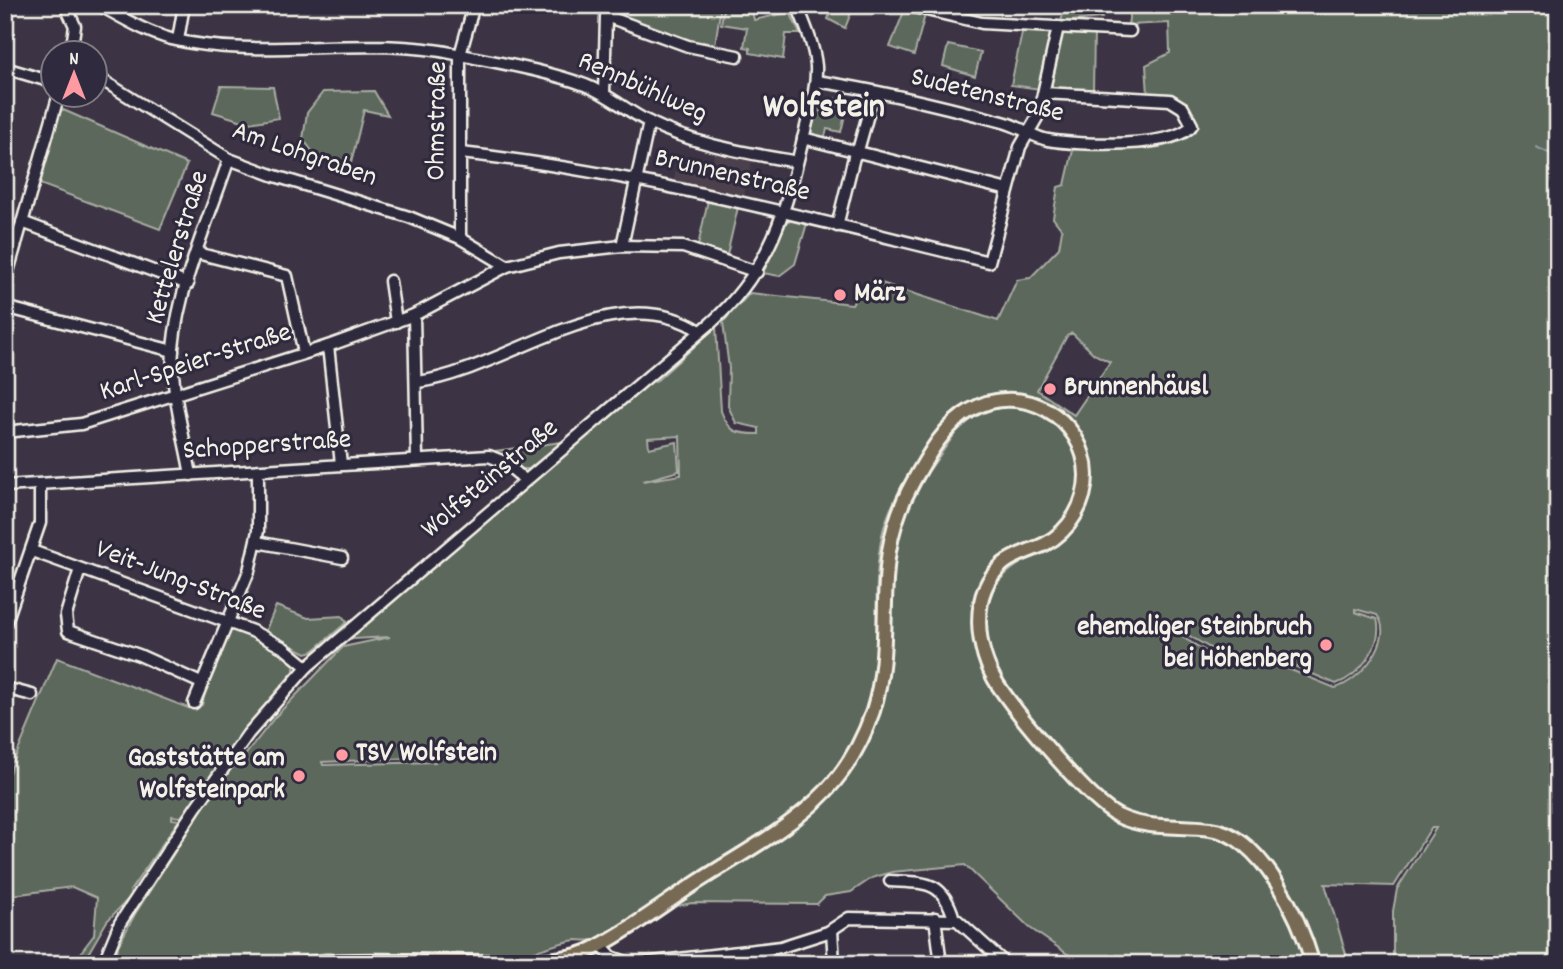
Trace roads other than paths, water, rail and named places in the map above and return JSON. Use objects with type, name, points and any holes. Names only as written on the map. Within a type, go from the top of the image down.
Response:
[{"type":"main road","points":[[304,964],[357,961],[519,962],[587,952],[792,819],[824,793],[842,771],[860,741],[876,697],[886,556],[901,506],[921,469],[957,420],[986,403],[1013,399],[1035,404],[1061,419],[1080,447],[1086,479],[1081,502],[1064,530],[1051,541],[1011,558],[990,581],[979,624],[981,648],[991,674],[1011,704],[1086,790],[1107,810],[1139,824],[1216,829],[1249,845],[1262,860],[1279,890],[1304,939],[1313,964]]},
{"type":"street","points":[[65,5],[75,26],[73,38]]},
{"type":"street","name":"Rennbühlweg","points":[[99,5],[143,29],[178,40],[242,47],[423,48],[560,77],[604,94],[649,122],[724,147],[797,162]]},
{"type":"street","points":[[178,40],[184,5]]},
{"type":"street","name":"Ohmstraße","points":[[460,238],[460,55],[474,5]]},
{"type":"street","name":"Wolfsteinstraße","points":[[105,962],[120,923],[202,798],[247,734],[307,667],[701,331],[746,288],[757,272],[785,211],[816,81],[815,54],[797,5]]},
{"type":"street","points":[[905,5],[969,22],[1130,31]]},
{"type":"street","points":[[604,94],[606,16],[688,46],[737,56]]},
{"type":"street","points":[[803,138],[1008,190],[1020,147],[1037,121],[1058,27]]},
{"type":"street","points":[[5,68],[38,78]]},
{"type":"street","name":"Sudetenstraße","points":[[816,81],[1029,130],[1049,140],[1141,143],[1168,140],[1188,131],[1192,125],[1189,116],[1170,100],[1044,93]]},
{"type":"street","name":"Am Lohgraben","points":[[108,84],[229,159],[283,179],[380,206],[460,238],[507,266]]},
{"type":"street","points":[[837,226],[874,93]]},
{"type":"street","points":[[6,277],[55,108]]},
{"type":"street","points":[[622,246],[649,122]]},
{"type":"street","name":"Brunnenstraße","points":[[461,153],[636,178],[680,191],[785,211],[989,262],[1008,190]]},
{"type":"street","name":"Kettelerstraße","points":[[191,475],[176,394],[173,351],[197,253],[229,159]]},
{"type":"street","points":[[22,222],[188,284]]},
{"type":"street","name":"Karl-Speier-Straße","points":[[5,432],[81,424],[304,354],[414,315],[507,266],[559,253],[622,246],[683,247],[757,272]]},
{"type":"street","points":[[197,253],[287,276],[304,354]]},
{"type":"street","points":[[390,281],[396,322]]},
{"type":"street","points":[[5,307],[173,351]]},
{"type":"street","points":[[418,382],[455,375],[544,337],[616,317],[640,313],[671,316],[701,331]]},
{"type":"street","points":[[414,315],[418,382],[417,459]]},
{"type":"street","points":[[328,346],[341,464]]},
{"type":"street","name":"Schopperstraße","points":[[5,486],[489,456],[504,462],[525,480]]},
{"type":"street","points":[[194,703],[245,585],[257,542],[258,471]]},
{"type":"street","points":[[5,625],[10,594],[32,551],[40,523],[40,485]]},
{"type":"street","points":[[257,542],[342,558]]},
{"type":"street","name":"Veit-Jung-Straße","points":[[32,551],[228,622],[284,648],[307,667]]},
{"type":"street","points":[[80,569],[66,615],[68,631],[139,655],[201,682]]},
{"type":"street","points":[[5,688],[32,695]]},
{"type":"street","points":[[890,881],[932,884],[947,900],[954,919]]},
{"type":"street","points":[[600,944],[612,957],[634,964],[759,951],[793,944],[832,930],[849,918],[935,918],[954,919],[965,924],[1006,964]]},
{"type":"street","points":[[935,918],[941,964]]},
{"type":"street","points":[[832,930],[834,964]]},
{"type":"waterway","points":[[1536,147],[1553,155]]},
{"type":"place","name":"März","points":[[840,295]]},
{"type":"place","name":"Brunnenhäusl","points":[[1050,389]]},
{"type":"place","name":"ehemaliger Steinbruch bei Höhenberg","points":[[1326,645]]},
{"type":"place","name":"TSV Wolfstein","points":[[342,755]]},
{"type":"place","name":"Gaststätte am Wolfsteinpark","points":[[299,776]]},
{"type":"district","name":"Wolfstein","points":[[824,109]]}]
